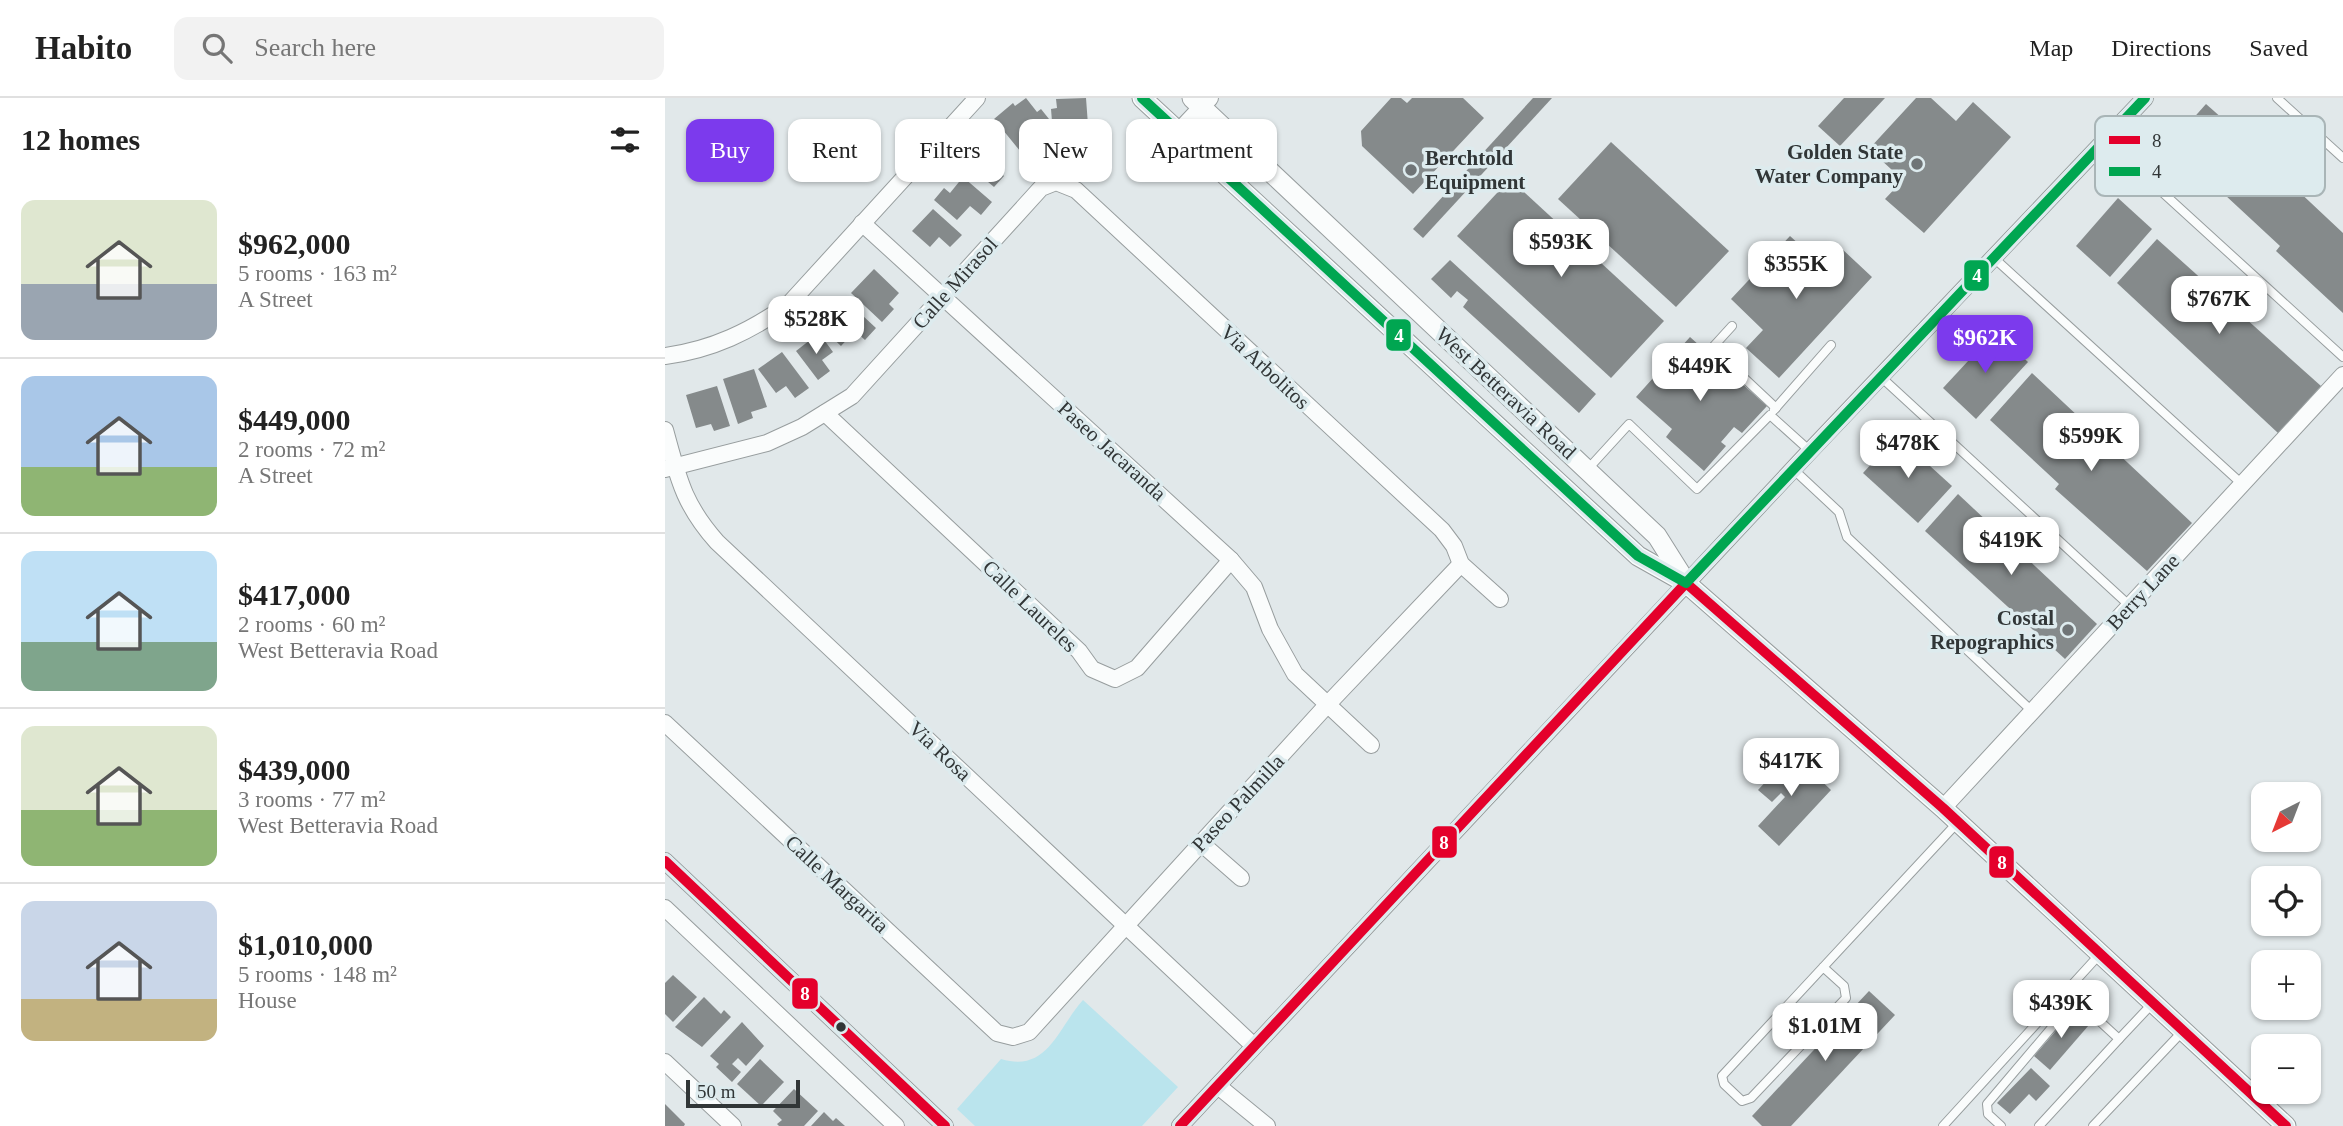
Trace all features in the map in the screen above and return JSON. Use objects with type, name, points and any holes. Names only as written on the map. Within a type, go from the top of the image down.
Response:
[{"type":"street","points":[[665,356],[726,341],[757,327],[789,304],[977,98]]},
{"type":"street","name":"West Betteravia Road","points":[[1142,98],[1164,119]]},
{"type":"street","points":[[2127,116],[2144,98]]},
{"type":"street","points":[[1188,119],[1201,101]]},
{"type":"street","name":"West Betteravia Road","points":[[1201,101],[1657,536],[1686,583]]},
{"type":"street","points":[[1179,1126],[1793,469],[2095,151]]},
{"type":"street","name":"Calle Mirasol","points":[[670,469],[767,443],[852,396],[1041,188],[1056,182]]},
{"type":"street","name":"Via Arbolitos","points":[[1056,182],[1076,190],[1442,530],[1454,545],[1461,564]]},
{"type":"street","name":"West Betteravia Road","points":[[1232,182],[1638,556],[1686,583],[1943,808],[2286,1126]]},
{"type":"street","name":"Paseo Jacaranda","points":[[862,223],[1231,560],[1254,587],[1270,629],[1295,674],[1371,745]]},
{"type":"street","name":"Berry Lane","points":[[1943,808],[2343,375]]},
{"type":"street","name":"Calle Laureles","points":[[825,413],[1079,651],[1092,668],[1115,679],[1137,668],[1231,560]]},
{"type":"street","name":"Via Rosa","points":[[665,430],[670,469],[696,519],[717,542],[1254,1046]]},
{"type":"street","points":[[1461,564],[1500,599]]},
{"type":"street","name":"Paseo Palmilla","points":[[1013,1037],[1029,1032],[1327,705],[1461,564]]},
{"type":"street","name":"Calle Margarita","points":[[665,723],[997,1033],[1013,1037]]},
{"type":"street","points":[[1201,843],[1241,878]]},
{"type":"street","points":[[665,860],[945,1126]]},
{"type":"street","points":[[665,908],[896,1126]]},
{"type":"street","points":[[665,1062],[726,1124]]},
{"type":"street","points":[[1218,1086],[1267,1126]]},
{"type":"lane","points":[[2277,98],[2297,116]]},
{"type":"lane","points":[[2325,142],[2343,158]]},
{"type":"lane","points":[[2166,196],[2343,357]]},
{"type":"lane","points":[[1994,258],[2243,485]]},
{"type":"lane","points":[[1732,326],[1712,348],[1776,408]]},
{"type":"lane","points":[[1587,470],[1629,424],[1697,489],[1770,415],[1831,345]]},
{"type":"lane","points":[[1881,377],[2130,607]]},
{"type":"lane","points":[[1770,415],[1810,451]]},
{"type":"lane","points":[[1793,469],[1839,512],[1847,537],[2032,711]]},
{"type":"lane","points":[[1823,967],[1844,986],[1846,998],[1751,1098],[1742,1101],[1724,1084],[1722,1076],[1823,967],[1958,822]]},
{"type":"lane","points":[[1943,1126],[2100,954]]},
{"type":"lane","points":[[2039,1126],[2153,1003]]},
{"type":"lane","points":[[2001,1126],[1988,1114],[1987,1104],[2070,1006],[2082,1005],[2119,1039]]},
{"type":"lane","points":[[2092,1126],[2183,1031]]},
{"type":"shaded area","points":[[1083,1000],[1178,1087],[1142,1126],[975,1126],[957,1109],[1001,1059],[1017,1062],[1030,1060],[1041,1054],[1050,1046]]},
{"type":"building","points":[[1026,98],[1037,112],[1041,109],[1049,119],[1019,119],[1019,150],[1005,132],[1005,119],[994,119],[1013,103],[1015,106]]},
{"type":"building","points":[[1086,98],[1088,119],[1052,119],[1051,109],[1057,108],[1056,99]]},
{"type":"building","name":"Berchtold Equipment","points":[[1391,98],[1401,98],[1407,103],[1412,98],[1463,98],[1484,118],[1413,194],[1362,146],[1361,131]]},
{"type":"building","points":[[1533,98],[1552,98],[1423,238],[1413,229]]},
{"type":"building","points":[[1844,98],[1885,98],[1840,146],[1818,126]]},
{"type":"building","points":[[1916,98],[1931,98],[1956,121],[1973,102],[2011,137],[1924,233],[1885,199],[1903,180],[1869,149]]},
{"type":"building","points":[[2206,104],[2220,116],[2195,116]]},
{"type":"building","points":[[1611,142],[1729,251],[1676,307],[1558,199]]},
{"type":"building","points":[[1510,179],[1664,321],[1611,378],[1457,236]]},
{"type":"building","points":[[959,182],[969,182],[992,202],[981,215],[970,206],[957,220],[934,200],[944,188],[950,193]]},
{"type":"building","points":[[2226,196],[2304,196],[2343,233],[2343,313],[2276,251],[2280,246]]},
{"type":"building","points":[[2118,198],[2152,229],[2110,277],[2076,246]]},
{"type":"building","points":[[933,209],[962,235],[950,247],[939,237],[930,247],[912,231]]},
{"type":"building","points":[[1790,236],[1823,266],[1841,248],[1872,277],[1779,378],[1746,348],[1763,330],[1731,299]]},
{"type":"building","points":[[2157,239],[2321,386],[2278,433],[2117,283]]},
{"type":"building","points":[[1450,260],[1596,394],[1579,413],[1463,307],[1468,300],[1457,291],[1451,298],[1431,279]]},
{"type":"building","points":[[874,269],[899,293],[889,304],[894,309],[882,322],[851,293]]},
{"type":"building","points":[[849,303],[876,328],[865,340],[855,331],[841,346],[819,325],[830,313],[836,318]]},
{"type":"building","points":[[1995,332],[2028,362],[1976,419],[1943,388]]},
{"type":"building","points":[[819,333],[833,352],[822,360],[830,371],[818,380],[796,351]]},
{"type":"building","points":[[1690,337],[1767,406],[1742,433],[1734,427],[1721,442],[1726,446],[1704,471],[1666,437],[1672,429],[1636,397]]},
{"type":"building","points":[[782,352],[809,388],[795,398],[786,386],[776,393],[758,369]]},
{"type":"building","points":[[754,369],[767,407],[751,412],[753,418],[738,424],[723,379]]},
{"type":"building","points":[[2032,373],[2192,523],[2147,571],[2055,489],[2059,484],[1990,420]]},
{"type":"building","points":[[717,386],[730,426],[714,431],[711,424],[696,428],[686,395]]},
{"type":"building","points":[[1897,436],[1952,486],[1918,523],[1863,473]]},
{"type":"building","points":[[1958,494],[2097,624],[2065,659],[1925,531]]},
{"type":"building","points":[[1792,753],[1831,790],[1779,846],[1758,826],[1785,797],[1781,793],[1772,802],[1758,790]]},
{"type":"building","points":[[673,975],[697,997],[673,1022],[665,1014],[665,983]]},
{"type":"building","points":[[1869,991],[1895,1015],[1791,1126],[1762,1126],[1752,1116]]},
{"type":"building","points":[[704,997],[721,1014],[724,1010],[731,1017],[702,1047],[675,1027]]},
{"type":"building","points":[[2073,1011],[2089,1025],[2050,1070],[2034,1056]]},
{"type":"building","points":[[742,1022],[764,1046],[746,1066],[738,1058],[732,1064],[741,1072],[732,1082],[716,1067],[719,1064],[710,1056]]},
{"type":"building","points":[[760,1059],[784,1082],[761,1106],[737,1084]]},
{"type":"building","points":[[2031,1068],[2050,1086],[2036,1101],[2029,1094],[2010,1114],[1997,1103]]},
{"type":"building","points":[[794,1089],[818,1111],[804,1126],[779,1126],[777,1124],[782,1120],[773,1111]]},
{"type":"building","points":[[665,1104],[685,1124],[684,1126],[665,1126]]},
{"type":"building","points":[[824,1112],[833,1121],[836,1118],[845,1126],[811,1126]]},
{"type":"transit line","name":"4","points":[[1142,98],[1638,556],[1686,583],[2095,151]]},
{"type":"transit line","name":"4","points":[[2128,116],[2145,98]]},
{"type":"transit line","name":"8","points":[[1180,1126],[1686,583],[1943,808],[2286,1126]]},
{"type":"transit line","name":"8","points":[[665,861],[945,1126]]},
{"type":"place","name":"Golden State Water Company","points":[[1917,164]]},
{"type":"place","name":"Berchtold Equipment","points":[[1411,170]]},
{"type":"place","name":"Costal Repographics","points":[[2068,630]]}]
